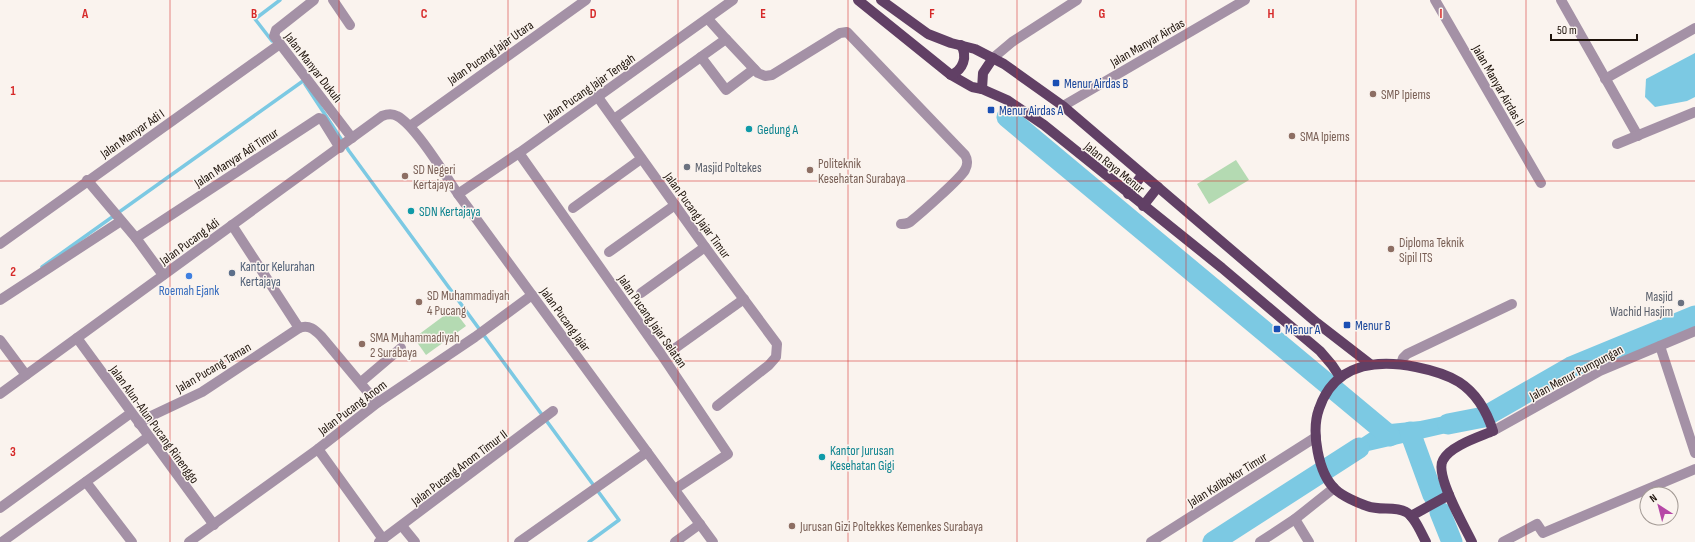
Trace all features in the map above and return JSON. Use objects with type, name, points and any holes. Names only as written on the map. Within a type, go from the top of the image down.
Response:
[{"type":"main road","name":"Jalan Raya Menur","points":[[858,0],[951,75],[972,87],[982,89],[1007,100],[1028,113],[1222,268],[1320,351],[1332,364],[1333,384]]},
{"type":"main road","name":"Jalan Raya Menur","points":[[881,0],[920,29],[961,46],[975,49],[993,58],[1013,70],[1063,106],[1317,324],[1370,364]]},
{"type":"main road","points":[[951,75],[959,70],[964,63],[964,52],[961,46]]},
{"type":"main road","points":[[982,89],[983,72],[993,58]]},
{"type":"main road","points":[[1128,194],[1142,175]]},
{"type":"main road","points":[[1143,206],[1158,187]]},
{"type":"main road","points":[[1426,542],[1411,516],[1406,512],[1395,509],[1366,506],[1333,486],[1319,459],[1316,437],[1317,418],[1333,384],[1353,369],[1370,364],[1401,364],[1428,369],[1451,378],[1467,389],[1481,404],[1489,419],[1493,431],[1449,452],[1440,465],[1449,495],[1472,542]]},
{"type":"main road","points":[[1411,516],[1449,495]]},
{"type":"street","name":"Jalan Manyar Dukuh","points":[[314,0],[301,4],[275,32],[274,36],[276,46],[346,143]]},
{"type":"street","points":[[333,0],[350,25]]},
{"type":"street","name":"Jalan Pucang Jajar Utara","points":[[410,126],[586,0]]},
{"type":"street","name":"Jalan Pucang Jajar Tengah","points":[[458,194],[519,153],[733,0]]},
{"type":"street","points":[[993,58],[1005,46],[1077,0]]},
{"type":"street","name":"Jalan Manyar Airdas","points":[[1063,106],[1245,0]]},
{"type":"street","name":"Jalan Manyar Airdas II","points":[[1435,0],[1541,183]]},
{"type":"street","points":[[1560,0],[1638,136]]},
{"type":"street","points":[[708,19],[754,69],[765,76],[772,75],[840,33],[847,32],[941,129],[965,155],[968,160],[967,165],[963,173],[928,206],[909,222],[901,224]]},
{"type":"street","points":[[1605,79],[1695,28]]},
{"type":"street","points":[[614,119],[726,39]]},
{"type":"street","name":"Jalan Manyar Adi I","points":[[0,244],[87,180],[276,46]]},
{"type":"street","points":[[701,57],[726,90],[754,69]]},
{"type":"street","name":"Jalan Pucang Jajar Timur","points":[[597,96],[705,247],[774,338],[778,348],[776,357],[769,365],[716,406]]},
{"type":"street","points":[[1617,144],[1695,112]]},
{"type":"street","name":"Jalan Pucang Adi","points":[[0,394],[382,116],[388,114],[394,115]]},
{"type":"street","name":"Jalan Pucang Jajar","points":[[394,115],[410,126],[458,194],[714,542]]},
{"type":"street","name":"Jalan Manyar Adi Timur","points":[[136,238],[320,118],[346,143]]},
{"type":"street","name":"Jalan Pucang Jajar Selatan","points":[[519,153],[661,354],[728,454],[675,489]]},
{"type":"street","points":[[573,208],[641,159]]},
{"type":"street","points":[[87,180],[136,238],[163,275]]},
{"type":"street","points":[[609,252],[675,205]]},
{"type":"street","points":[[0,300],[120,220]]},
{"type":"street","points":[[232,225],[299,328],[305,326],[315,330],[361,382],[377,403]]},
{"type":"street","points":[[641,293],[705,247]]},
{"type":"street","name":"Jalan Pucang Anom","points":[[189,542],[318,449],[377,403],[475,337],[532,295]]},
{"type":"street","points":[[674,349],[744,299]]},
{"type":"street","points":[[1401,364],[1403,358],[1407,354],[1512,304]]},
{"type":"street","name":"Jalan Pucang Taman","points":[[139,424],[149,417],[202,392],[299,328]]},
{"type":"street","name":"Jalan Menur Pumpungan","points":[[1493,431],[1600,371],[1695,331]]},
{"type":"street","name":"Jalan Alun-Alun Pucang Rinenggo","points":[[77,338],[148,437],[214,525]]},
{"type":"street","points":[[0,340],[26,375]]},
{"type":"street","points":[[1660,346],[1695,453]]},
{"type":"street","points":[[361,382],[401,348]]},
{"type":"street","name":"Jalan Pucang Anom Timur II","points":[[381,540],[402,526],[553,411]]},
{"type":"street","points":[[0,508],[131,413]]},
{"type":"street","points":[[2,542],[148,437]]},
{"type":"street","name":"Jalan Kalibokor Timur","points":[[1151,542],[1316,437]]},
{"type":"street","points":[[318,449],[381,540]]},
{"type":"street","points":[[519,542],[647,452]]},
{"type":"street","points":[[1504,542],[1537,524],[1543,533],[1695,469]]},
{"type":"street","points":[[86,482],[132,542]]},
{"type":"street","points":[[1260,542],[1295,519],[1333,486]]},
{"type":"street","points":[[1295,519],[1309,542]]},
{"type":"street","points":[[675,542],[700,524]]},
{"type":"street","points":[[402,526],[415,542]]},
{"type":"green space","points":[[1236,160],[1249,180],[1209,204],[1197,184]]},
{"type":"green space","points":[[453,309],[466,326],[426,355],[414,338]]},
{"type":"water","points":[[1695,53],[1695,97],[1687,101],[1655,107],[1645,97],[1646,79]]},
{"type":"water","points":[[1473,410],[1477,426],[1364,452],[1339,469],[1331,458],[1375,429],[1390,424],[1420,421]]},
{"type":"waterway","points":[[272,41],[255,19],[280,0]]},
{"type":"waterway","points":[[42,267],[303,81]]},
{"type":"waterway","points":[[305,84],[349,151],[619,520],[589,542]]},
{"type":"waterway","points":[[1007,117],[1390,436]]},
{"type":"waterway","points":[[1448,424],[1484,417],[1571,367],[1695,316]]},
{"type":"waterway","points":[[1410,432],[1433,495]]},
{"type":"waterway","points":[[1213,542],[1359,448]]},
{"type":"waterway","points":[[1440,512],[1452,542]]},
{"type":"place","name":"Menur Airdas B","points":[[1056,83]]},
{"type":"place","name":"SMP Ipiems","points":[[1373,94]]},
{"type":"place","name":"Menur Airdas A","points":[[991,110]]},
{"type":"place","name":"Gedung A","points":[[749,129]]},
{"type":"place","name":"SMA Ipiems","points":[[1292,136]]},
{"type":"place","name":"Masjid Poltekes","points":[[687,167]]},
{"type":"place","name":"Politeknik Kesehatan Surabaya","points":[[810,170]]},
{"type":"place","name":"SD Negeri Kertajaya","points":[[405,176]]},
{"type":"place","name":"SDN Kertajaya","points":[[411,211]]},
{"type":"place","name":"Diploma Teknik Sipil ITS","points":[[1391,249]]},
{"type":"place","name":"Kantor Kelurahan Kertajaya","points":[[232,273]]},
{"type":"place","name":"Roemah Ejank","points":[[189,276]]},
{"type":"place","name":"SD Muhammadiyah 4 Pucang","points":[[419,302]]},
{"type":"place","name":"Masjid Wachid Hasjim","points":[[1681,303]]},
{"type":"place","name":"Menur B","points":[[1347,325]]},
{"type":"place","name":"Menur A","points":[[1277,329]]},
{"type":"place","name":"SMA Muhammadiyah 2 Surabaya","points":[[362,344]]},
{"type":"place","name":"Kantor Jurusan Kesehatan Gigi","points":[[822,457]]},
{"type":"place","name":"Jurusan Gizi Poltekkes Kemenkes Surabaya","points":[[792,526]]}]
